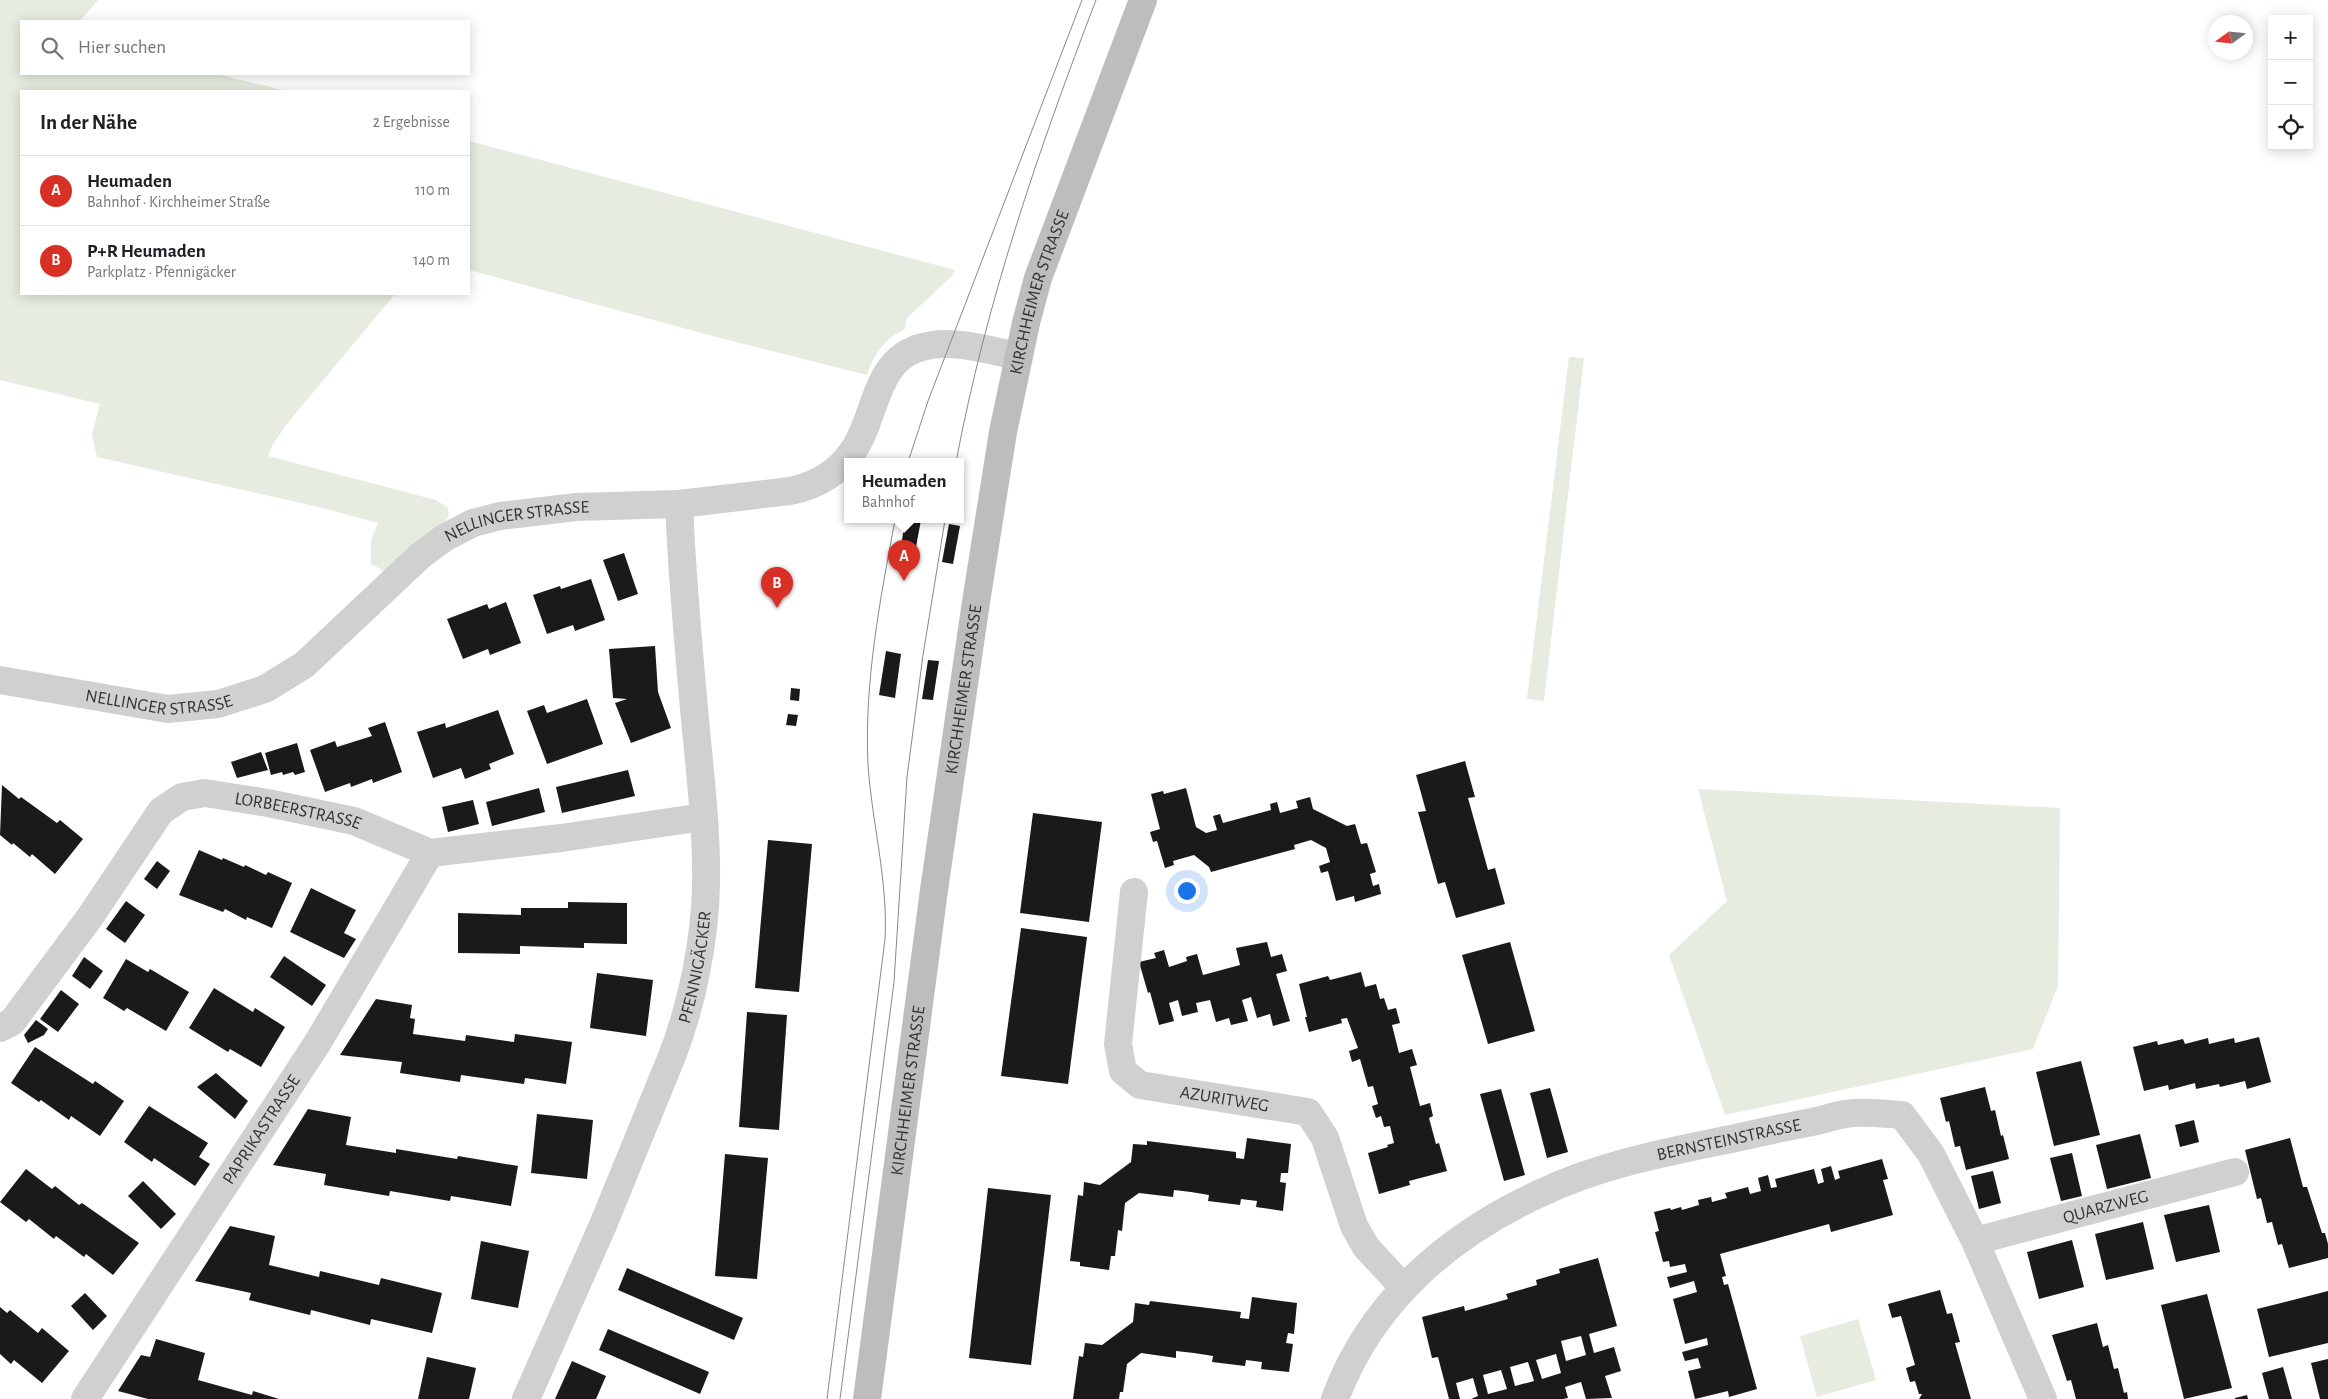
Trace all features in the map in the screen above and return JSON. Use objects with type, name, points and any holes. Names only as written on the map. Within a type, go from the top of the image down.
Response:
[{"type":"main road","name":"KIRCHHEIMER STRASSE","points":[[868,1399],[941,835],[989,515],[1018,356],[1038,278],[1143,0]]},
{"type":"street","name":"NELLINGER STRASSE","points":[[847,458],[854,450],[890,368],[903,355],[916,348],[933,344],[950,344],[1018,356]]},
{"type":"street","name":"NELLINGER STRASSE","points":[[0,680],[168,709],[218,704],[265,689],[304,665],[420,556],[444,538],[473,523],[500,516],[576,507],[679,504],[790,491],[807,487],[826,477],[844,462]]},
{"type":"street","name":"PFENNIGÄCKER","points":[[526,1399],[603,1226],[681,1033],[697,964],[704,908],[706,871],[679,504]]},
{"type":"street","name":"LORBEERSTRASSE","points":[[0,1028],[12,1022],[18,1015],[90,917],[161,811],[182,797],[205,793],[268,803],[354,821],[430,854]]},
{"type":"street","points":[[430,854],[560,838],[703,817]]},
{"type":"street","name":"PAPRIKASTRASSE","points":[[84,1399],[318,1042],[430,854]]},
{"type":"street","name":"AZURITWEG","points":[[1134,892],[1118,1044],[1123,1071],[1140,1085],[1308,1112],[1325,1138],[1354,1226],[1371,1252],[1403,1287]]},
{"type":"street","name":"BERNSTEINSTRASSE","points":[[1335,1399],[1342,1380],[1374,1323],[1403,1287],[1440,1253],[1479,1226],[1543,1191],[1598,1171],[1650,1156],[1853,1113],[1902,1115],[1931,1154],[1975,1240],[2043,1399]]},
{"type":"street","name":"QUARZWEG","points":[[1975,1240],[2235,1172]]},
{"type":"shaded area","points":[[0,0],[98,0],[81,20],[20,20],[20,75],[221,75],[283,90],[20,90],[20,295],[394,295],[286,425],[272,446],[268,456],[436,500],[448,508],[449,515],[446,521],[386,572],[371,564],[371,540],[378,523],[323,508],[97,457],[92,434],[100,404],[0,380]]},
{"type":"shaded area","points":[[470,141],[955,270],[952,276],[906,319],[905,329],[886,342],[873,360],[867,375],[720,338],[470,270]]},
{"type":"shaded area","points":[[1569,357],[1584,358],[1544,701],[1527,699]]},
{"type":"shaded area","points":[[1698,789],[2060,808],[2058,986],[2033,1049],[1725,1115],[1669,955],[1727,901]]},
{"type":"shaded area","points":[[1858,1319],[1876,1380],[1817,1397],[1800,1336]]},
{"type":"building","points":[[905,523],[920,523],[913,563],[899,560]]},
{"type":"building","points":[[949,524],[960,526],[953,564],[942,562]]},
{"type":"building","points":[[624,553],[638,594],[618,601],[603,560]]},
{"type":"building","points":[[591,579],[605,620],[575,631],[573,625],[547,634],[533,595],[560,586],[561,589]]},
{"type":"building","points":[[506,602],[521,643],[490,655],[488,649],[463,659],[447,619],[487,604],[489,609]]},
{"type":"building","points":[[655,646],[658,692],[671,728],[631,743],[615,703],[627,699],[613,698],[609,649]]},
{"type":"building","points":[[886,651],[901,654],[895,698],[879,695]]},
{"type":"building","points":[[928,660],[939,661],[933,700],[922,699]]},
{"type":"building","points":[[791,688],[800,689],[799,701],[790,700]]},
{"type":"building","points":[[587,699],[603,744],[547,764],[527,711],[544,705],[547,713]]},
{"type":"building","points":[[498,710],[514,754],[489,764],[491,769],[465,779],[461,768],[433,778],[417,732],[445,723],[446,728]]},
{"type":"building","points":[[788,714],[798,715],[796,726],[786,725]]},
{"type":"building","points":[[385,722],[402,772],[373,783],[372,779],[351,787],[350,783],[325,792],[310,750],[335,741],[337,747],[372,736],[368,728]]},
{"type":"building","points":[[297,743],[305,772],[295,775],[293,772],[283,775],[282,772],[271,775],[265,753]]},
{"type":"building","points":[[261,752],[268,770],[237,778],[231,762]]},
{"type":"building","points":[[1465,761],[1475,797],[1468,798],[1488,870],[1495,868],[1505,904],[1456,918],[1445,882],[1438,884],[1418,812],[1426,811],[1416,775]]},
{"type":"building","points":[[628,770],[635,796],[562,813],[556,787]]},
{"type":"building","points":[[2,785],[19,799],[21,797],[57,823],[60,820],[83,839],[55,874],[32,854],[30,857],[0,835]]},
{"type":"building","points":[[539,788],[545,812],[492,826],[486,802]]},
{"type":"building","points":[[1186,788],[1196,827],[1206,833],[1217,830],[1213,816],[1220,814],[1223,823],[1271,810],[1270,804],[1277,802],[1280,813],[1298,808],[1296,801],[1310,797],[1313,809],[1347,826],[1355,824],[1361,844],[1367,843],[1376,872],[1370,874],[1373,886],[1379,884],[1381,894],[1355,902],[1354,896],[1336,901],[1328,871],[1321,873],[1319,866],[1330,862],[1326,848],[1311,840],[1294,845],[1295,849],[1211,872],[1209,867],[1194,855],[1173,861],[1174,865],[1165,868],[1157,841],[1153,842],[1150,832],[1160,829],[1151,794],[1163,791],[1164,794]]},
{"type":"building","points":[[473,800],[479,824],[448,832],[442,807]]},
{"type":"building","points":[[1033,813],[1102,822],[1089,922],[1020,913]]},
{"type":"building","points":[[768,840],[812,844],[799,992],[755,988]]},
{"type":"building","points":[[199,850],[222,860],[223,858],[244,867],[245,865],[266,875],[268,872],[292,883],[272,928],[247,917],[246,920],[225,909],[223,912],[179,895]]},
{"type":"building","points":[[157,861],[170,871],[157,889],[144,879]]},
{"type":"building","points":[[311,888],[356,910],[344,933],[356,939],[344,958],[290,932]]},
{"type":"building","points":[[126,901],[145,915],[125,943],[106,929]]},
{"type":"building","points":[[568,902],[627,903],[627,944],[584,943],[584,948],[520,946],[520,954],[458,953],[458,913],[521,915],[521,908],[568,908]]},
{"type":"building","points":[[1021,928],[1087,937],[1068,1084],[1001,1076]]},
{"type":"building","points":[[1267,942],[1271,957],[1282,954],[1287,971],[1276,974],[1290,1021],[1273,1026],[1270,1014],[1257,1018],[1251,997],[1242,1000],[1248,1021],[1231,1025],[1229,1018],[1216,1022],[1210,1000],[1196,1003],[1198,1012],[1182,1016],[1178,1000],[1169,1003],[1174,1021],[1159,1025],[1139,962],[1156,958],[1154,953],[1164,950],[1169,967],[1187,961],[1186,957],[1197,954],[1203,975],[1240,965],[1236,948]]},
{"type":"building","points":[[1510,942],[1535,1031],[1488,1044],[1462,955]]},
{"type":"building","points":[[284,956],[326,985],[312,1006],[270,977]]},
{"type":"building","points":[[84,957],[103,971],[90,989],[72,976]]},
{"type":"building","points":[[126,959],[148,972],[150,969],[189,992],[166,1031],[127,1008],[124,1011],[103,998]]},
{"type":"building","points":[[1361,972],[1365,987],[1376,984],[1380,999],[1384,998],[1388,1010],[1396,1008],[1400,1023],[1392,1025],[1399,1053],[1412,1049],[1417,1065],[1410,1067],[1420,1106],[1430,1103],[1433,1116],[1429,1118],[1436,1144],[1439,1143],[1447,1171],[1409,1181],[1410,1185],[1379,1194],[1368,1153],[1388,1147],[1387,1145],[1394,1143],[1390,1126],[1384,1127],[1381,1116],[1376,1118],[1372,1106],[1378,1104],[1373,1086],[1368,1087],[1360,1059],[1352,1062],[1349,1051],[1358,1048],[1347,1018],[1341,1019],[1342,1023],[1309,1032],[1299,984],[1328,976],[1330,980]]},
{"type":"building","points":[[597,973],[653,980],[646,1036],[590,1028]]},
{"type":"building","points":[[214,988],[253,1012],[255,1008],[285,1027],[261,1067],[230,1049],[228,1052],[189,1028]]},
{"type":"building","points":[[61,990],[79,1004],[58,1032],[40,1019]]},
{"type":"building","points":[[376,999],[412,1005],[410,1018],[415,1019],[413,1034],[465,1041],[466,1035],[514,1042],[515,1034],[572,1042],[566,1084],[525,1078],[524,1084],[461,1075],[460,1082],[400,1073],[402,1062],[340,1055]]},
{"type":"building","points":[[747,1012],[787,1015],[779,1130],[739,1127]]},
{"type":"building","points":[[36,1020],[48,1029],[44,1035],[28,1043],[24,1035]]},
{"type":"building","points":[[2259,1037],[2271,1082],[2247,1089],[2245,1081],[2220,1087],[2219,1084],[2196,1089],[2195,1083],[2169,1090],[2168,1085],[2144,1091],[2133,1047],[2157,1041],[2158,1045],[2183,1039],[2185,1044],[2208,1038],[2209,1044],[2234,1038],[2235,1043]]},
{"type":"building","points":[[35,1047],[93,1084],[95,1081],[124,1101],[100,1136],[71,1116],[69,1120],[41,1100],[39,1102],[11,1083]]},
{"type":"building","points":[[2081,1061],[2100,1135],[2054,1146],[2036,1072]]},
{"type":"building","points":[[216,1073],[248,1101],[235,1119],[197,1087]]},
{"type":"building","points":[[1985,1087],[1991,1111],[1995,1110],[2009,1159],[1966,1170],[1960,1146],[1955,1147],[1949,1121],[1946,1122],[1940,1098]]},
{"type":"building","points":[[1550,1088],[1568,1152],[1547,1158],[1530,1093]]},
{"type":"building","points":[[1501,1089],[1525,1175],[1504,1181],[1480,1094]]},
{"type":"building","points":[[149,1106],[208,1143],[199,1157],[210,1164],[195,1186],[154,1158],[152,1162],[124,1142]]},
{"type":"building","points":[[308,1109],[351,1117],[346,1145],[396,1153],[396,1149],[457,1159],[458,1156],[518,1166],[511,1206],[451,1196],[450,1201],[390,1191],[389,1196],[324,1185],[326,1174],[273,1165]]},
{"type":"building","points":[[537,1114],[593,1120],[587,1179],[531,1173]]},
{"type":"building","points":[[2194,1120],[2199,1142],[2180,1147],[2175,1125]]},
{"type":"building","points":[[2140,1134],[2151,1178],[2107,1189],[2096,1145]]},
{"type":"building","points":[[1247,1138],[1291,1144],[1288,1173],[1281,1173],[1280,1182],[1286,1183],[1283,1211],[1256,1207],[1257,1201],[1241,1199],[1240,1205],[1208,1201],[1209,1195],[1191,1192],[1174,1190],[1173,1197],[1139,1193],[1125,1203],[1122,1231],[1118,1230],[1115,1256],[1111,1256],[1109,1270],[1080,1266],[1080,1262],[1070,1261],[1078,1195],[1083,1196],[1084,1182],[1100,1185],[1131,1162],[1133,1144],[1147,1145],[1147,1141],[1236,1152],[1236,1158],[1244,1159]]},
{"type":"building","points":[[2290,1138],[2303,1187],[2307,1187],[2322,1233],[2325,1233],[2328,1244],[2328,1258],[2289,1268],[2282,1244],[2278,1245],[2272,1222],[2267,1223],[2261,1198],[2257,1199],[2245,1150]]},
{"type":"building","points":[[2072,1153],[2082,1196],[2061,1201],[2050,1158]]},
{"type":"building","points":[[725,1154],[768,1158],[757,1279],[715,1276]]},
{"type":"building","points":[[1882,1159],[1888,1179],[1883,1180],[1893,1215],[1831,1232],[1829,1224],[1720,1254],[1726,1276],[1722,1277],[1724,1285],[1728,1284],[1757,1389],[1729,1397],[1728,1391],[1695,1399],[1688,1371],[1701,1368],[1698,1358],[1685,1361],[1682,1352],[1708,1345],[1707,1338],[1685,1344],[1673,1299],[1697,1292],[1694,1281],[1670,1288],[1667,1277],[1687,1272],[1685,1264],[1670,1267],[1669,1261],[1663,1262],[1655,1232],[1659,1231],[1654,1212],[1681,1207],[1682,1210],[1699,1205],[1698,1200],[1711,1197],[1712,1202],[1727,1198],[1725,1193],[1748,1187],[1750,1194],[1761,1191],[1758,1178],[1768,1175],[1771,1188],[1777,1187],[1775,1179],[1814,1169],[1818,1184],[1824,1182],[1821,1169],[1831,1166],[1835,1180],[1840,1178],[1838,1171]]},
{"type":"building","points":[[26,1169],[52,1189],[55,1186],[79,1205],[82,1203],[139,1243],[113,1275],[86,1254],[84,1257],[56,1236],[54,1239],[29,1219],[26,1222],[0,1202]]},
{"type":"building","points":[[1993,1171],[2001,1203],[1979,1209],[1971,1176]]},
{"type":"building","points":[[143,1181],[176,1214],[161,1229],[128,1196]]},
{"type":"building","points":[[988,1188],[1051,1195],[1031,1365],[969,1358]]},
{"type":"building","points":[[2209,1205],[2220,1252],[2176,1262],[2164,1215]]},
{"type":"building","points":[[2143,1222],[2154,1269],[2106,1280],[2095,1234]]},
{"type":"building","points":[[230,1226],[275,1236],[269,1265],[319,1277],[320,1271],[379,1285],[381,1278],[442,1293],[432,1333],[371,1319],[370,1325],[311,1310],[310,1315],[249,1300],[251,1293],[195,1281]]},
{"type":"building","points":[[2072,1240],[2084,1287],[2039,1299],[2027,1252]]},
{"type":"building","points":[[481,1241],[529,1251],[518,1308],[471,1299]]},
{"type":"building","points":[[1598,1258],[1617,1326],[1589,1334],[1594,1353],[1614,1347],[1621,1371],[1605,1376],[1612,1398],[1586,1399],[1581,1382],[1565,1387],[1568,1398],[1563,1399],[1471,1399],[1478,1396],[1473,1378],[1456,1383],[1460,1399],[1449,1399],[1438,1357],[1432,1358],[1422,1317],[1464,1306],[1465,1311],[1508,1299],[1506,1294],[1537,1285],[1536,1280],[1560,1273],[1559,1269]],"holes":[[[1581,1336],[1586,1355],[1566,1361],[1561,1341]],[[1556,1354],[1561,1373],[1542,1379],[1536,1360]],[[1528,1362],[1534,1381],[1515,1386],[1510,1367]],[[1501,1370],[1507,1389],[1488,1394],[1483,1375]]]},
{"type":"building","points":[[627,1268],[743,1318],[734,1340],[618,1290]]},
{"type":"building","points":[[1940,1290],[1947,1314],[1952,1313],[1960,1342],[1955,1343],[1971,1399],[1919,1399],[1922,1394],[1919,1394],[1915,1381],[1910,1382],[1906,1368],[1915,1365],[1901,1316],[1892,1318],[1888,1304]]},
{"type":"building","points":[[2328,1291],[2328,1343],[2269,1357],[2257,1309]]},
{"type":"building","points":[[85,1293],[107,1316],[93,1330],[71,1306]]},
{"type":"building","points":[[2207,1294],[2232,1388],[2184,1399],[2161,1305]]},
{"type":"building","points":[[1252,1297],[1297,1303],[1294,1334],[1288,1333],[1286,1343],[1293,1344],[1289,1372],[1261,1369],[1262,1362],[1246,1360],[1245,1366],[1212,1362],[1213,1356],[1194,1353],[1176,1351],[1176,1358],[1141,1353],[1127,1364],[1123,1392],[1120,1392],[1119,1399],[1073,1399],[1079,1356],[1083,1357],[1085,1343],[1102,1345],[1133,1322],[1135,1303],[1149,1305],[1150,1301],[1241,1312],[1240,1318],[1249,1319]]},
{"type":"building","points":[[0,1307],[7,1313],[10,1310],[38,1333],[42,1328],[69,1351],[42,1383],[14,1360],[11,1364],[0,1354]]},
{"type":"building","points":[[2097,1323],[2103,1347],[2108,1345],[2114,1369],[2118,1368],[2124,1393],[2127,1392],[2128,1399],[2076,1399],[2071,1380],[2067,1381],[2052,1335]]},
{"type":"building","points":[[608,1329],[709,1372],[700,1394],[599,1350]]},
{"type":"building","points":[[156,1339],[205,1353],[198,1380],[252,1395],[253,1391],[279,1399],[148,1399],[118,1391],[141,1355],[150,1357]]},
{"type":"building","points":[[427,1357],[476,1368],[469,1399],[418,1399]]},
{"type":"building","points":[[2328,1359],[2328,1399],[2320,1399],[2311,1363]]},
{"type":"building","points":[[572,1361],[606,1376],[596,1399],[555,1399]]},
{"type":"building","points":[[2283,1367],[2292,1399],[2269,1399],[2262,1373]]},
{"type":"building","points":[[2247,1395],[2248,1399],[2235,1399],[2235,1398]]},
{"type":"tram line","points":[[909,458],[928,401],[1082,0]]},
{"type":"tram line","points":[[957,458],[982,344],[998,286],[1034,171],[1096,0]]},
{"type":"tram line","points":[[827,1399],[885,939],[884,895],[870,787],[867,734],[874,642],[894,523]]},
{"type":"tram line","points":[[840,1399],[894,982],[907,777],[923,655],[945,523]]},
{"type":"place","name":"Heumaden","points":[[904,581]]},
{"type":"place","name":"P+R Heumaden","points":[[777,608]]}]
